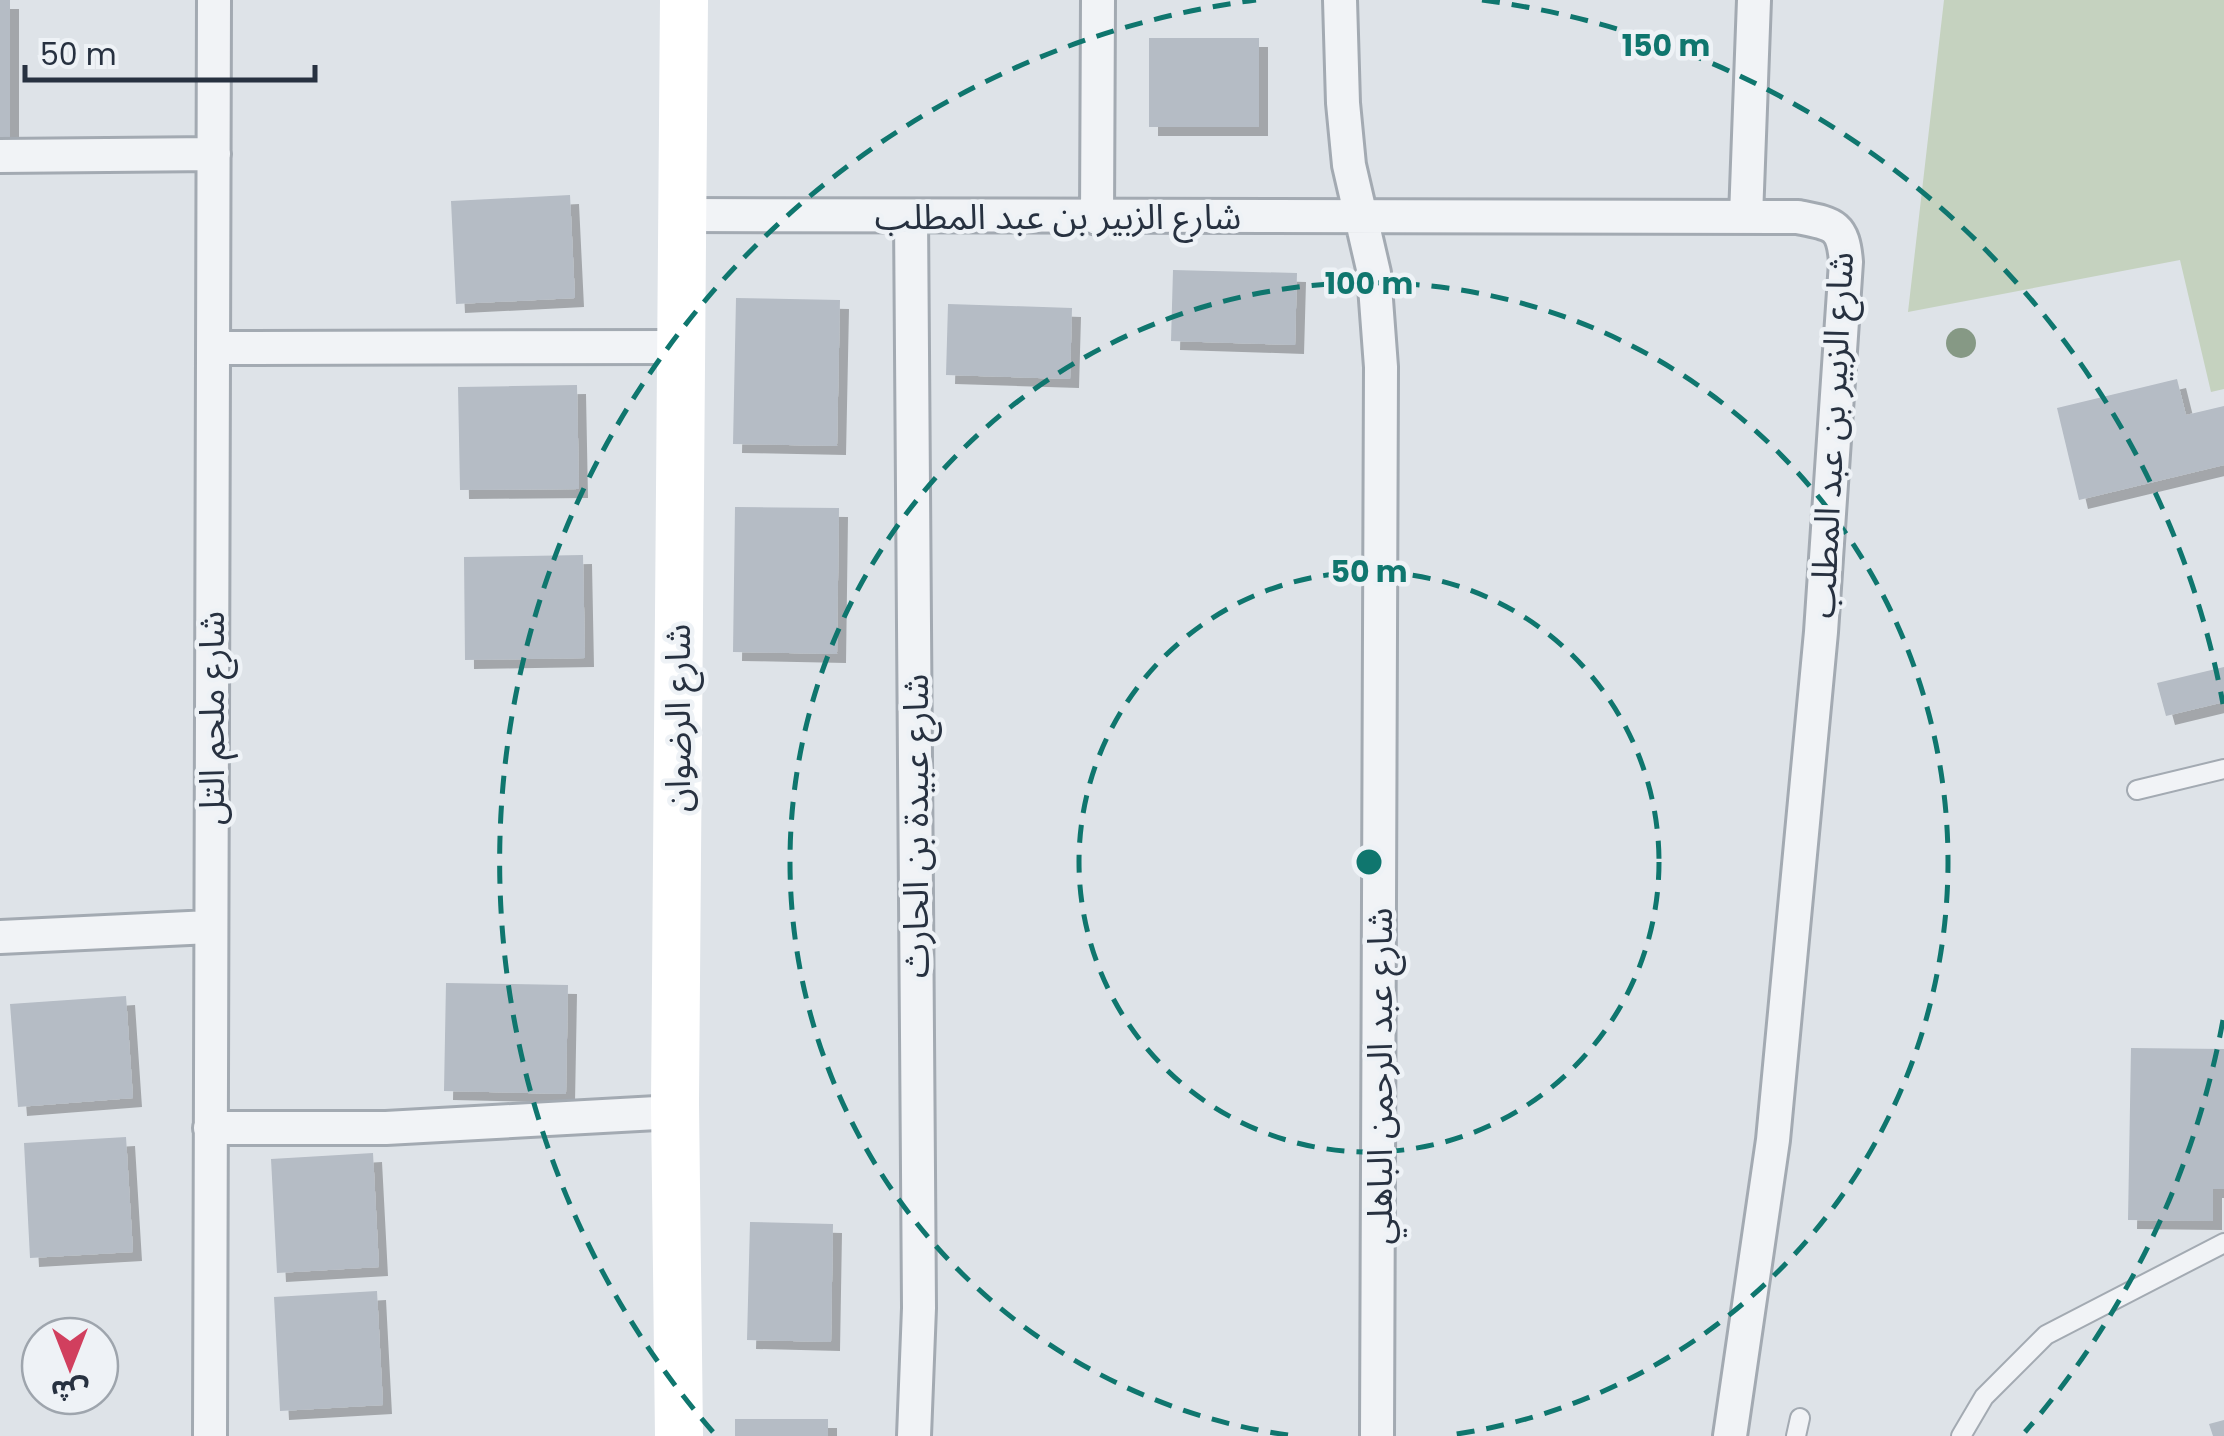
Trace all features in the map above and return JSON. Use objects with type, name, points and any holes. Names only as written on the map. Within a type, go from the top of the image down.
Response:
[{"type":"main road","name":"شارع الرضوان","points":[[679,1436],[675,1112],[684,0]]},
{"type":"street","name":"شارع ملحم التل","points":[[210,1436],[214,0]]},
{"type":"street","points":[[1097,218],[1098,0]]},
{"type":"street","name":"شارع عبد الرحمن الباهلي","points":[[1340,0],[1343,103],[1359,216],[1374,273],[1381,367],[1377,1436]]},
{"type":"street","points":[[1746,217],[1754,0]]},
{"type":"street","points":[[0,156],[214,154]]},
{"type":"street","name":"شارع الزبير بن عبد المطلب","points":[[681,216],[1746,217],[1798,218],[1833,225],[1842,234],[1846,262],[1821,632],[1773,1140],[1730,1436]]},
{"type":"street","name":"شارع عبيدة بن الحارث","points":[[911,216],[919,1308],[914,1436]]},
{"type":"street","points":[[214,348],[680,346]]},
{"type":"street","points":[[0,936],[210,927]]},
{"type":"street","points":[[210,1128],[386,1128],[675,1112]]},
{"type":"lane","points":[[2136,790],[2224,769]]},
{"type":"lane","points":[[1961,1436],[1984,1397],[2046,1335],[2224,1243]]},
{"type":"green space","points":[[1944,0],[2224,0],[2224,389],[2211,392],[2180,260],[1908,312]]},
{"type":"building","points":[[0,0],[10,0],[10,145],[0,145]]},
{"type":"building","points":[[1149,38],[1259,38],[1259,127],[1149,127]]},
{"type":"building","points":[[570,195],[575,298],[456,304],[451,201]]},
{"type":"building","points":[[1173,270],[1297,273],[1295,345],[1171,341]]},
{"type":"building","points":[[736,298],[840,300],[837,446],[733,444]]},
{"type":"building","points":[[948,304],[1072,308],[1070,379],[946,375]]},
{"type":"building","points":[[2177,379],[2186,415],[2224,406],[2224,465],[2079,500],[2057,408]]},
{"type":"building","points":[[577,385],[579,489],[460,490],[458,387]]},
{"type":"building","points":[[735,507],[839,508],[837,654],[733,652]]},
{"type":"building","points":[[583,555],[585,658],[465,660],[464,557]]},
{"type":"building","points":[[2224,667],[2224,702],[2166,716],[2157,683]]},
{"type":"building","points":[[446,983],[568,985],[566,1094],[444,1091]]},
{"type":"building","points":[[126,996],[133,1098],[18,1107],[10,1004]]},
{"type":"building","points":[[2131,1048],[2224,1049],[2224,1189],[2213,1189],[2213,1221],[2128,1220]]},
{"type":"building","points":[[126,1137],[133,1252],[30,1258],[24,1143]]},
{"type":"building","points":[[373,1153],[379,1267],[277,1273],[271,1159]]},
{"type":"building","points":[[750,1222],[833,1224],[831,1342],[747,1340]]},
{"type":"building","points":[[377,1291],[383,1405],[280,1411],[274,1297]]},
{"type":"building","points":[[735,1419],[828,1419],[828,1436],[735,1436]]},
{"type":"building","points":[[2224,1420],[2224,1436],[2213,1436],[2209,1424]]}]
